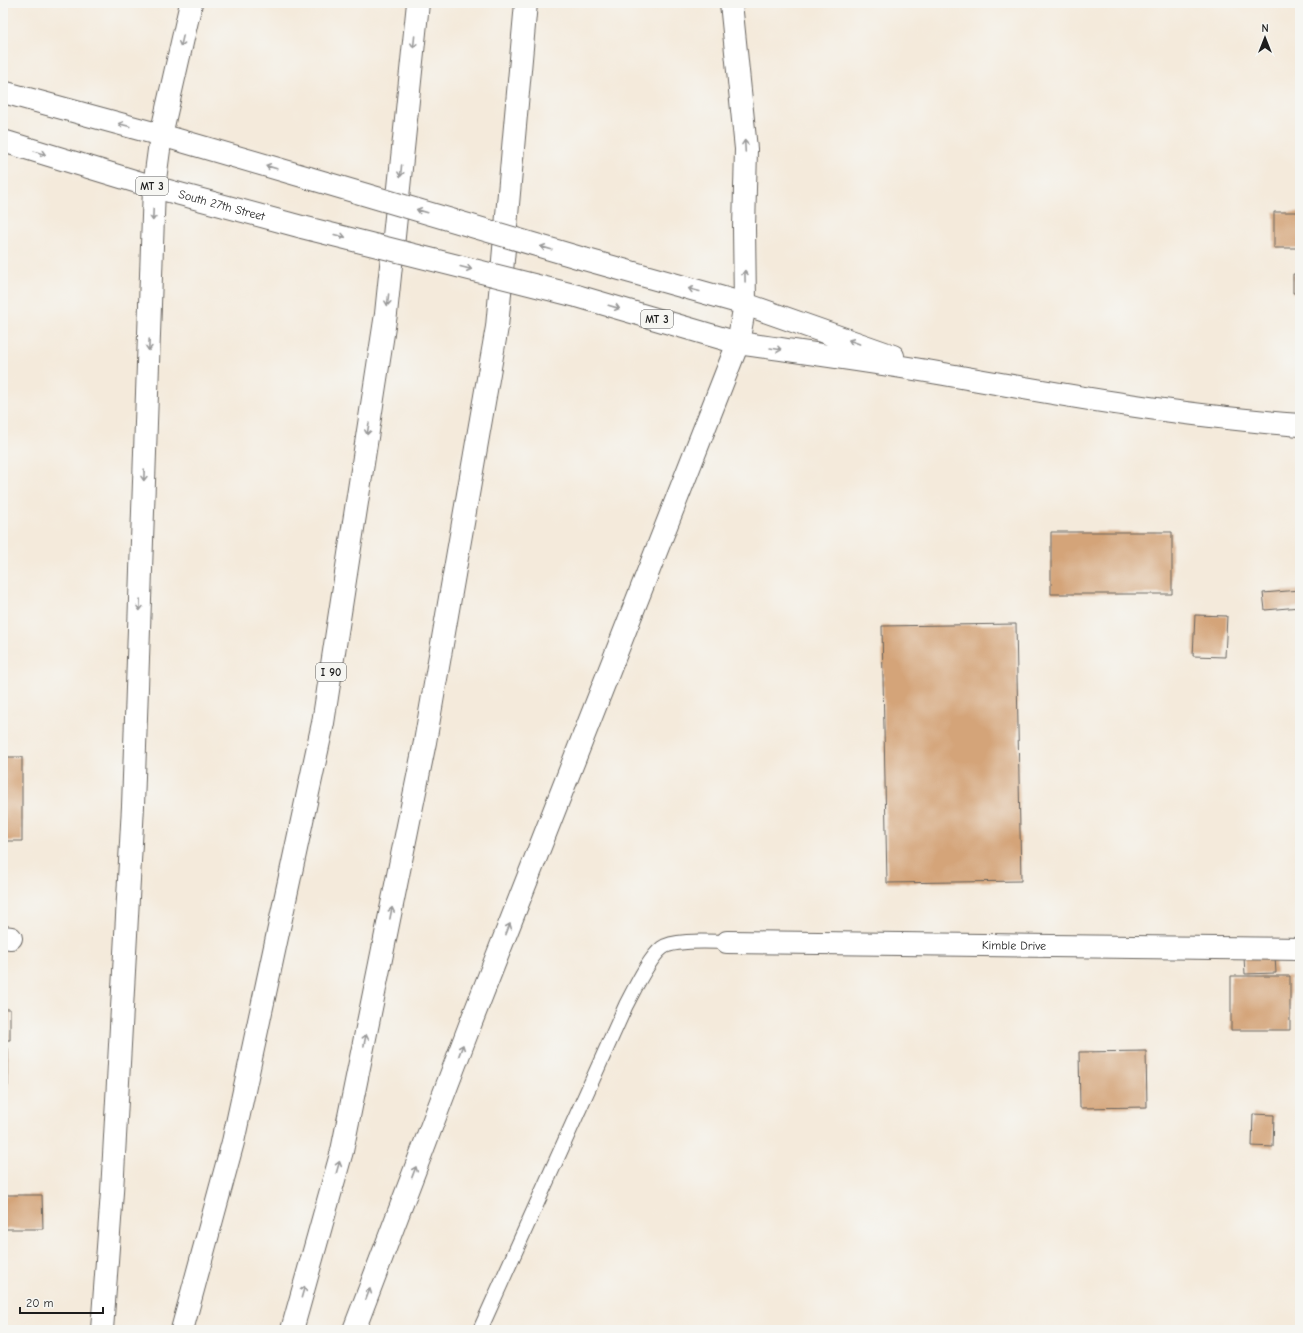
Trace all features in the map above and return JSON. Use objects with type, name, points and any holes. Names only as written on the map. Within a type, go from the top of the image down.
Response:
[{"type":"main road","points":[[102,1330],[112,1184],[133,806],[154,187],[161,135],[191,3]]},
{"type":"main road","name":"I 90","points":[[182,1330],[233,1142],[323,723],[386,314],[418,3]]},
{"type":"main road","points":[[292,1330],[342,1151],[425,742],[496,327],[526,3]]},
{"type":"main road","points":[[354,1330],[470,1025],[738,343],[745,304],[744,228],[746,149],[731,3]]},
{"type":"main road","points":[[3,92],[161,135],[584,259],[745,304],[944,374]]},
{"type":"main road","name":"South 27th Street","points":[[3,141],[154,187],[302,227],[577,296],[738,343]]},
{"type":"main road","points":[[738,343],[944,374],[1085,400],[1237,420],[1300,425]]},
{"type":"main road","name":"Kimble Drive","points":[[727,942],[1300,949]]},
{"type":"lane","points":[[480,1330],[626,1006],[643,973],[663,947],[685,942],[727,942]]},
{"type":"building","points":[[1274,212],[1300,212],[1300,248],[1274,248]]},
{"type":"building","points":[[1293,274],[1300,274],[1300,293],[1293,293]]},
{"type":"building","points":[[1051,532],[1172,532],[1172,594],[1051,594]]},
{"type":"building","points":[[1300,590],[1300,607],[1265,610],[1263,593]]},
{"type":"building","points":[[1195,615],[1227,616],[1225,657],[1193,656]]},
{"type":"building","points":[[1016,624],[1021,881],[887,883],[882,626]]},
{"type":"building","points":[[3,757],[22,757],[22,841],[3,841]]},
{"type":"building","points":[[1275,956],[1276,973],[1245,974],[1244,957]]},
{"type":"building","points":[[1231,976],[1290,976],[1290,1030],[1231,1030]]},
{"type":"building","points":[[3,1009],[10,1009],[10,1040],[3,1040]]},
{"type":"building","points":[[3,1049],[8,1049],[8,1086],[3,1086]]},
{"type":"building","points":[[1146,1051],[1147,1107],[1080,1108],[1079,1052]]},
{"type":"building","points":[[1253,1114],[1274,1115],[1273,1147],[1252,1146]]},
{"type":"building","points":[[3,1195],[42,1195],[43,1229],[3,1229]]}]
